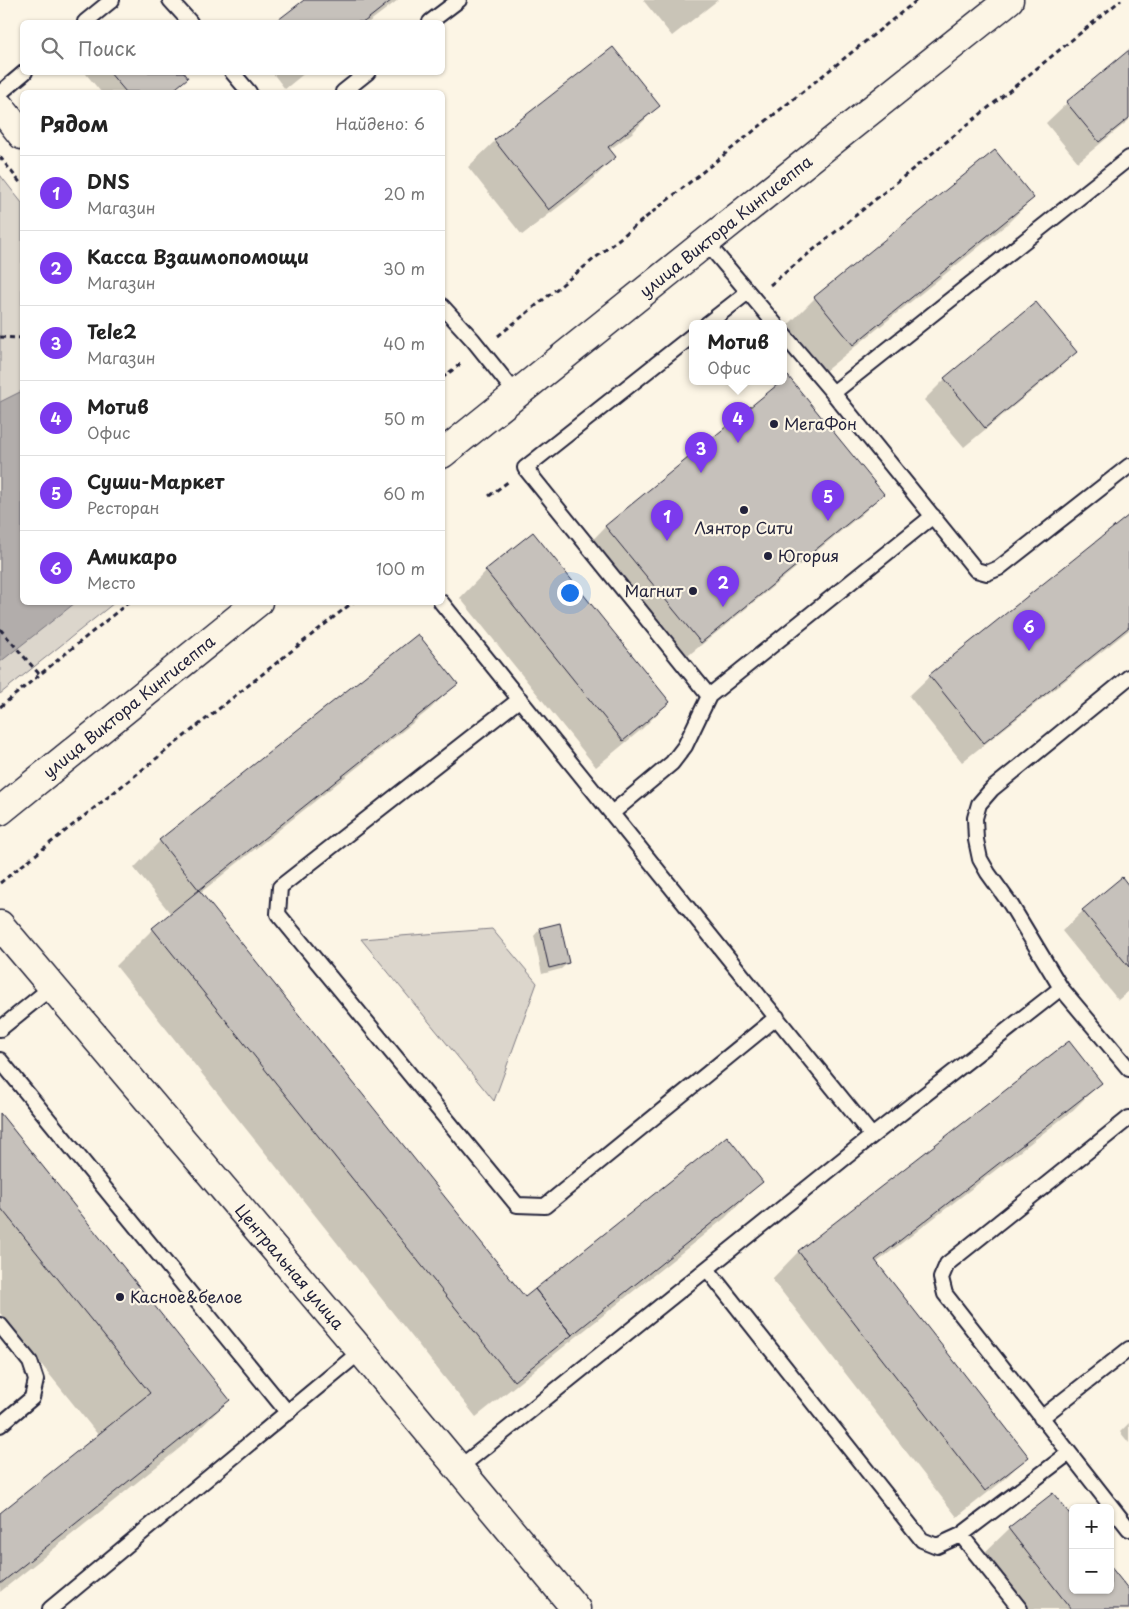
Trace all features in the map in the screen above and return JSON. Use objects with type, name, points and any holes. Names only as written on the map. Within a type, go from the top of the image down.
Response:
[{"type":"street","name":"улица Виктора Кингисеппа","points":[[445,452],[1009,0]]},
{"type":"street","points":[[0,107],[20,132]]},
{"type":"street","name":"улица Виктора Кингисеппа","points":[[0,811],[254,605]]},
{"type":"street","name":"Центральная улица","points":[[0,925],[361,1351],[576,1609]]},
{"type":"lane","points":[[87,20],[112,0]]},
{"type":"lane","points":[[170,0],[188,20]]},
{"type":"lane","points":[[433,20],[459,0]]},
{"type":"lane","points":[[0,93],[21,75]]},
{"type":"lane","points":[[235,75],[247,90]]},
{"type":"lane","points":[[346,90],[364,75]]},
{"type":"lane","points":[[833,393],[1129,158]]},
{"type":"lane","points":[[706,242],[772,320]]},
{"type":"lane","points":[[712,320],[748,292]]},
{"type":"lane","points":[[445,309],[517,395]]},
{"type":"lane","points":[[689,338],[525,468],[709,696]]},
{"type":"lane","points":[[787,339],[976,570],[987,573],[999,568],[1129,466]]},
{"type":"lane","points":[[612,813],[672,763],[685,746],[709,696],[933,516]]},
{"type":"lane","points":[[443,605],[872,1136]]},
{"type":"lane","points":[[1129,677],[992,789],[979,804],[976,818],[976,840],[980,859],[988,873],[1011,905],[1061,988],[1129,1069]]},
{"type":"lane","points":[[520,699],[280,887],[278,914],[284,922],[516,1206],[545,1206],[777,1018]]},
{"type":"lane","points":[[0,1029],[53,986]]},
{"type":"lane","points":[[459,1468],[872,1136],[1061,988]]},
{"type":"lane","points":[[0,1060],[288,1414]]},
{"type":"lane","points":[[1129,1118],[946,1264],[941,1278],[945,1294],[1129,1529]]},
{"type":"lane","points":[[707,1269],[922,1540],[937,1546],[960,1535],[1069,1453]]},
{"type":"lane","points":[[0,1325],[30,1362],[36,1380],[32,1398],[0,1425]]},
{"type":"lane","points":[[1041,1418],[1129,1349]]},
{"type":"lane","points":[[50,1609],[288,1414],[361,1351]]},
{"type":"lane","points":[[960,1535],[1020,1609]]},
{"type":"path","points":[[445,376],[917,0]]},
{"type":"path","points":[[748,292],[772,284],[1121,0]]},
{"type":"path","points":[[0,157],[20,182]]},
{"type":"path","points":[[0,337],[20,338]]},
{"type":"path","points":[[0,707],[125,605]]},
{"type":"path","points":[[0,883],[349,605]]},
{"type":"path","points":[[0,629],[40,675]]},
{"type":"shaded area","points":[[0,175],[20,200],[20,605],[111,605],[0,694]]},
{"type":"shaded area","points":[[20,392],[20,605],[72,605],[0,662],[0,402]]},
{"type":"shaded area","points":[[492,929],[537,983],[494,1101],[361,939]]},
{"type":"building","points":[[304,0],[392,0],[367,20],[278,20]]},
{"type":"building","points":[[613,47],[660,106],[608,147],[616,157],[549,210],[494,140]]},
{"type":"building","points":[[1129,50],[1129,118],[1099,142],[1066,102]]},
{"type":"building","points":[[112,75],[186,75],[188,78],[173,90],[124,90]]},
{"type":"building","points":[[995,150],[1034,198],[853,345],[814,297]]},
{"type":"building","points":[[1036,302],[1077,352],[985,428],[944,378]]},
{"type":"building","name":"Лянтор Сити","points":[[787,377],[884,494],[701,643],[605,526],[777,385],[787,385]]},
{"type":"building","points":[[1129,515],[1129,627],[984,743],[929,675]]},
{"type":"building","points":[[533,532],[670,702],[623,741],[485,570]]},
{"type":"building","points":[[418,634],[458,684],[199,890],[159,840]]},
{"type":"building","points":[[1122,877],[1129,886],[1129,967],[1082,910]]},
{"type":"building","points":[[199,890],[525,1297],[535,1289],[572,1335],[514,1381],[152,928]]},
{"type":"building","points":[[560,923],[569,963],[549,968],[540,928]]},
{"type":"building","points":[[1069,1041],[1102,1083],[875,1260],[1029,1457],[985,1491],[798,1251]]},
{"type":"building","points":[[0,1113],[230,1400],[0,1584],[0,1513],[150,1393],[0,1207]]},
{"type":"building","points":[[727,1136],[763,1182],[572,1335],[535,1289]]},
{"type":"building","points":[[1053,1493],[1069,1513],[1069,1594],[1114,1594],[1114,1571],[1129,1590],[1129,1609],[1071,1609],[1008,1528]]},
{"type":"place","name":"МегаФон","points":[[774,424]]},
{"type":"place","name":"Мотив","points":[[738,443]]},
{"type":"place","name":"Tele2","points":[[701,473]]},
{"type":"place","name":"Лянтор Сити","points":[[744,510]]},
{"type":"place","name":"Суши-Маркет","points":[[828,521]]},
{"type":"place","name":"DNS","points":[[667,541]]},
{"type":"place","name":"Югория","points":[[768,556]]},
{"type":"place","name":"Магнит","points":[[693,591]]},
{"type":"place","name":"Касса Взаимопомощи","points":[[723,607]]},
{"type":"place","name":"Амикаро","points":[[1029,651]]},
{"type":"place","name":"Касное&белое","points":[[120,1297]]}]
